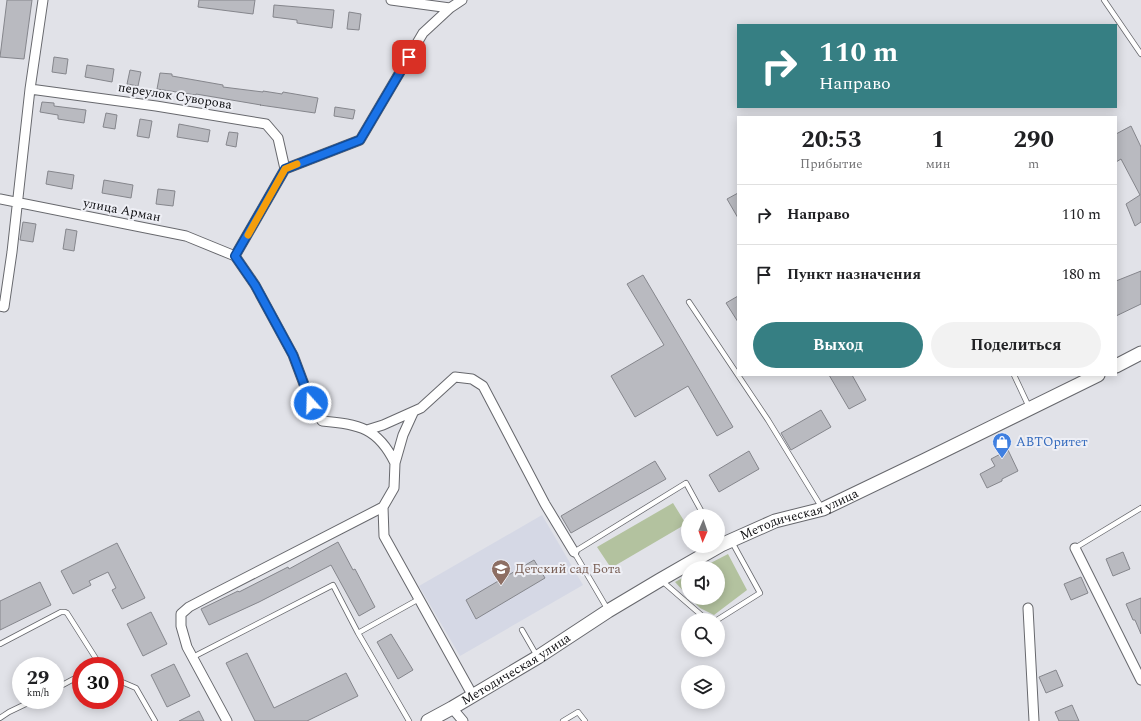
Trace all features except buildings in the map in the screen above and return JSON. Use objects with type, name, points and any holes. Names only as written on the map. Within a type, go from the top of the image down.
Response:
[{"type":"main road","points":[[1117,365],[1141,353]]},
{"type":"main road","name":"Методическая улица","points":[[725,541],[775,521],[822,509],[1096,376]]},
{"type":"main road","name":"Методическая улица","points":[[428,721],[538,657],[608,611],[705,553]]},
{"type":"street","points":[[0,306],[4,307],[12,252],[30,89],[43,0]]},
{"type":"street","points":[[391,0],[450,8]]},
{"type":"street","points":[[396,463],[380,440],[367,430],[341,422],[322,421],[311,403],[293,355],[255,285],[235,256],[285,169],[360,140],[423,33],[450,8],[462,0]]},
{"type":"street","name":"переулок Суворова","points":[[30,89],[156,106],[266,124],[278,138],[285,169]]},
{"type":"street","name":"улица Арман","points":[[0,199],[186,236],[235,256]]},
{"type":"street","points":[[367,430],[421,408],[455,377],[472,379],[483,386],[545,504],[574,552]]},
{"type":"street","points":[[413,412],[403,435],[396,463],[394,488],[384,507],[384,536],[473,696]]},
{"type":"street","points":[[227,721],[187,647],[180,626],[181,614],[189,607],[384,507]]},
{"type":"street","points":[[1075,548],[1141,680]]},
{"type":"street","points":[[1028,608],[1034,721]]},
{"type":"street","points":[[452,708],[463,721]]},
{"type":"lane","points":[[1104,0],[1141,54]]},
{"type":"lane","points":[[689,302],[737,374]]},
{"type":"lane","points":[[739,376],[768,420],[822,509]]},
{"type":"lane","points":[[1014,376],[1030,409]]},
{"type":"lane","points":[[608,611],[574,552],[686,483],[700,509]]},
{"type":"lane","points":[[1075,548],[1141,508]]},
{"type":"lane","points":[[725,545],[760,593],[725,615]]},
{"type":"lane","points":[[660,580],[698,613]]},
{"type":"lane","points":[[193,657],[333,585],[358,633],[409,721]]},
{"type":"lane","points":[[358,633],[419,599]]},
{"type":"lane","points":[[0,644],[61,612],[65,612],[94,657]]},
{"type":"lane","points":[[522,630],[538,657]]},
{"type":"lane","points":[[124,683],[136,688],[155,721]]},
{"type":"lane","points":[[0,718],[15,709]]},
{"type":"lane","points":[[563,721],[578,712],[585,721]]},
{"type":"shaded area","name":"Детский сад Бота","points":[[542,515],[583,585],[460,656],[419,586]]},
{"type":"green space","points":[[673,503],[681,516],[681,527],[611,568],[597,547]]},
{"type":"green space","points":[[728,554],[747,590],[717,613],[710,613],[697,605],[725,605],[725,561],[714,561]]},
{"type":"green space","points":[[681,579],[681,588],[675,582]]},
{"type":"slow traffic","points":[[248,235],[285,169],[297,164]]},
{"type":"place","name":"АВТОритет","points":[[1002,459]]},
{"type":"place","name":"Детский сад Бота","points":[[501,586]]},
{"type":"route","points":[[311,403],[293,355],[255,285],[235,256],[285,169],[360,140],[409,57]]}]
